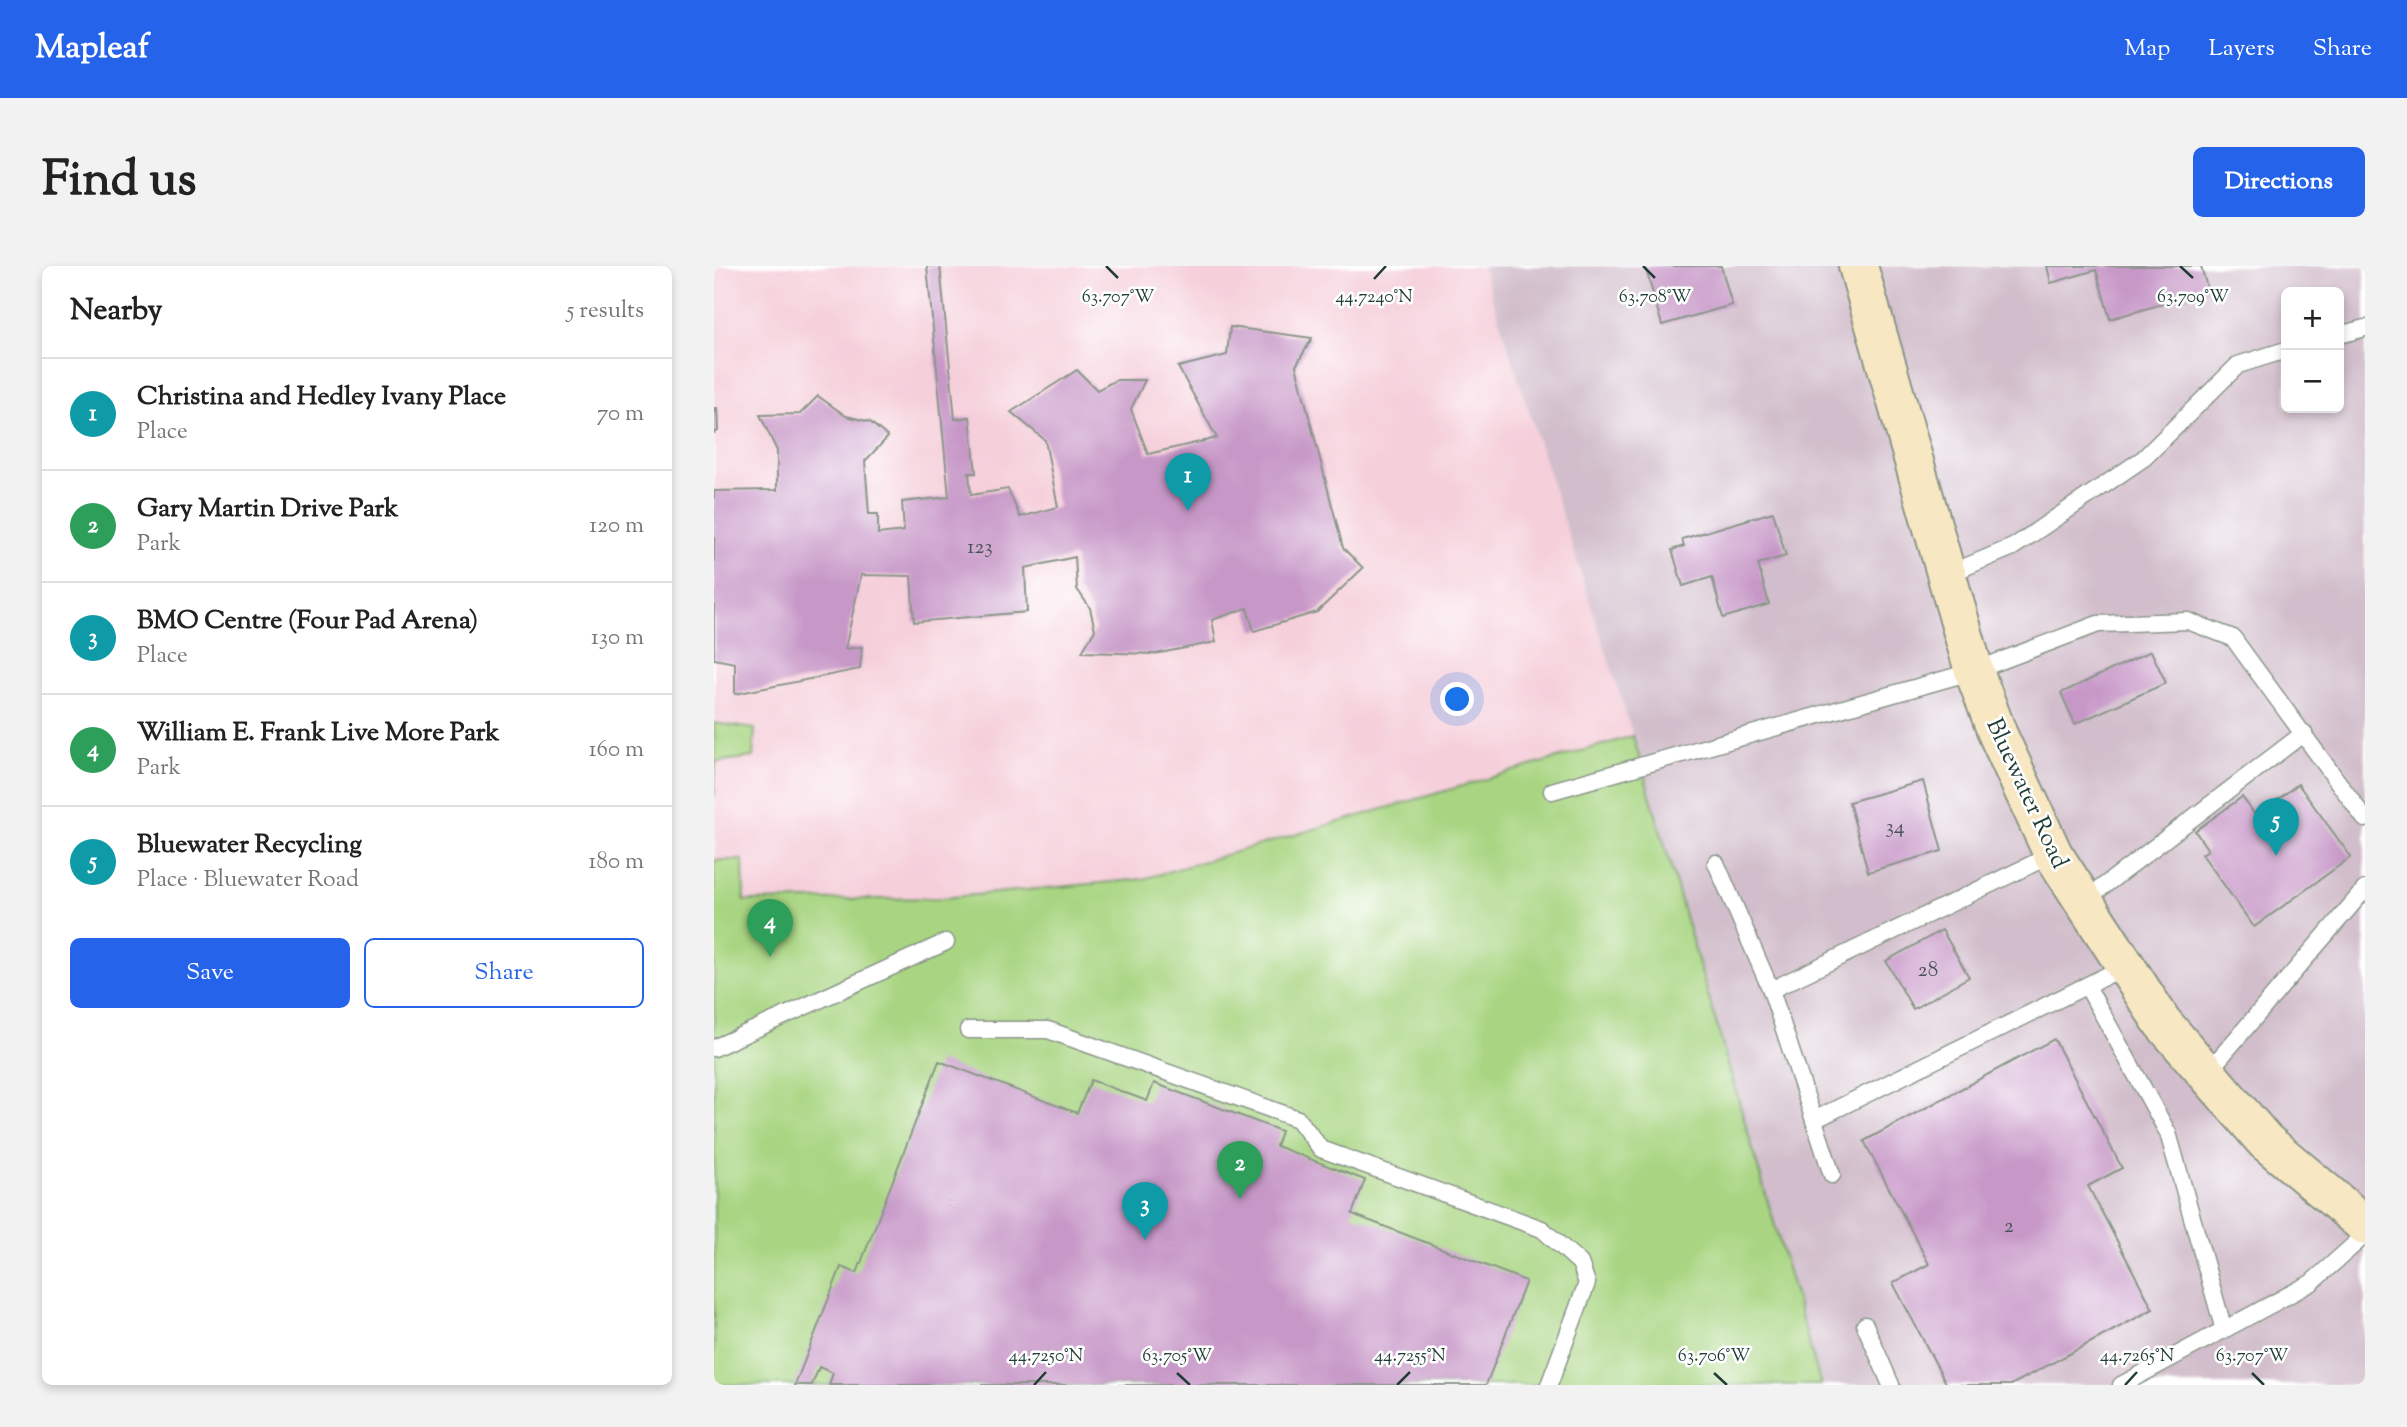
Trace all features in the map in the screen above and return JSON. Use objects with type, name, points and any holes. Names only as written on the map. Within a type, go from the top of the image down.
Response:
[{"type":"street","name":"Bluewater Road","points":[[1863,268],[1974,671],[1998,735],[2053,854],[2162,1022],[2265,1141],[2365,1225]]},
{"type":"lane","points":[[2344,334],[2365,328]]},
{"type":"lane","points":[[1946,575],[2013,547],[2144,458],[2238,365],[2281,352]]},
{"type":"lane","points":[[1552,791],[1974,671],[2098,624],[2188,621],[2233,638],[2365,819]]},
{"type":"lane","points":[[2084,901],[2304,733]]},
{"type":"lane","points":[[1771,990],[2053,854]]},
{"type":"lane","points":[[1716,863],[1771,990],[1832,1175]]},
{"type":"lane","points":[[2206,1073],[2365,889]]},
{"type":"lane","points":[[714,1048],[946,942]]},
{"type":"lane","points":[[1814,1120],[2126,966]]},
{"type":"lane","points":[[2087,986],[2168,1133],[2224,1330]]},
{"type":"lane","points":[[968,1030],[1048,1030],[1298,1119],[1321,1149],[1542,1229],[1580,1264],[1587,1283],[1549,1385]]},
{"type":"lane","points":[[2121,1385],[2311,1283],[2365,1235]]},
{"type":"lane","points":[[1865,1325],[1891,1385]]},
{"type":"shaded area","points":[[714,266],[1482,266],[1633,736],[1143,879],[942,898],[744,901],[743,861],[714,860],[716,762],[752,757],[754,729],[714,723]]},
{"type":"shaded area","points":[[1482,266],[2365,266],[2365,1385],[1814,1385],[1633,736]]},
{"type":"green space","points":[[714,723],[755,729],[753,757],[716,762],[714,798]]},
{"type":"green space","points":[[1633,736],[1821,1385],[714,1385],[714,860],[743,860],[744,901],[942,898],[1143,879]]},
{"type":"building","points":[[927,266],[940,266],[955,419],[970,417],[976,473],[969,473],[971,495],[1008,489],[1020,517],[1058,507],[1045,440],[1011,412],[1077,370],[1097,390],[1116,380],[1145,380],[1131,409],[1148,454],[1217,438],[1178,367],[1227,355],[1230,327],[1312,338],[1296,366],[1343,548],[1363,568],[1317,612],[1254,631],[1247,608],[1212,620],[1216,642],[1155,654],[1082,652],[1095,630],[1090,608],[1077,589],[1075,557],[1025,568],[1027,612],[914,622],[911,576],[861,575],[845,649],[862,647],[860,669],[735,694],[735,663],[714,659],[714,491],[777,490],[777,451],[760,415],[800,414],[818,396],[846,416],[870,422],[888,437],[865,461],[869,514],[878,514],[878,534],[904,531],[902,502],[949,497]]},
{"type":"building","points":[[1645,266],[1721,266],[1732,305],[1662,325]]},
{"type":"building","points":[[2047,266],[2201,266],[2208,291],[2110,319],[2096,270],[2051,283]]},
{"type":"building","points":[[714,408],[717,408],[718,431],[714,433]]},
{"type":"building","points":[[1773,512],[1786,556],[1758,564],[1769,604],[1723,618],[1712,577],[1683,586],[1672,550],[1684,546],[1682,539]]},
{"type":"building","points":[[2151,651],[2166,683],[2075,724],[2061,693]]},
{"type":"building","points":[[1923,781],[1942,851],[1868,872],[1849,802]]},
{"type":"building","points":[[2298,784],[2351,857],[2254,927],[2202,854],[2208,850],[2195,831],[2242,797],[2256,816]]},
{"type":"building","points":[[1942,930],[1969,977],[1913,1009],[1886,961]]},
{"type":"building","points":[[2054,1039],[2122,1168],[2088,1186],[2153,1309],[2011,1385],[1947,1385],[1893,1283],[1929,1264],[1864,1141]]},
{"type":"building","points":[[939,1061],[1077,1113],[1091,1080],[1147,1101],[1154,1083],[1281,1131],[1276,1146],[1365,1180],[1352,1214],[1526,1281],[1486,1385],[829,1385],[833,1373],[819,1367],[812,1385],[795,1385],[841,1267],[857,1273]]},
{"type":"place","name":"Christina and Hedley Ivany Place","points":[[1188,511]]},
{"type":"place","name":"Bluewater Recycling","points":[[2276,856]]},
{"type":"place","name":"William E. Frank Live More Park","points":[[770,957]]},
{"type":"place","name":"Gary Martin Drive Park","points":[[1240,1199]]},
{"type":"place","name":"BMO Centre (Four Pad Arena)","points":[[1145,1240]]}]
